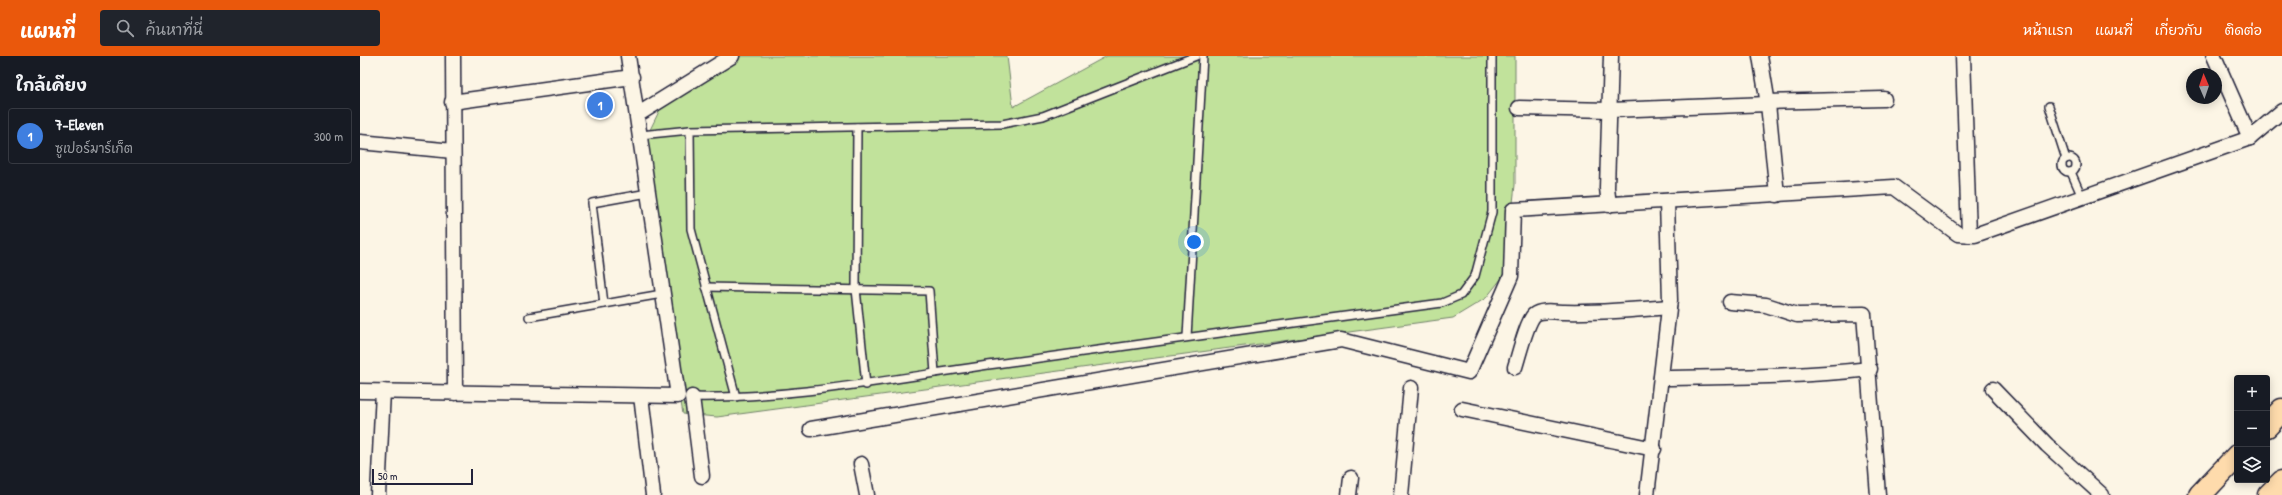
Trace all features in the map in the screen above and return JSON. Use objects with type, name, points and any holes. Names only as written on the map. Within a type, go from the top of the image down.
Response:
[{"type":"main road","points":[[2270,423],[2282,410]]},
{"type":"main road","points":[[2200,495],[2234,459]]},
{"type":"street","points":[[453,56],[452,102],[456,304],[455,393]]},
{"type":"street","points":[[360,391],[678,396],[628,56]]},
{"type":"street","points":[[637,115],[732,56]]},
{"type":"street","points":[[1609,205],[1607,188],[1611,56]]},
{"type":"street","points":[[1760,56],[1768,103],[1777,195]]},
{"type":"street","points":[[1963,56],[1969,235]]},
{"type":"street","points":[[2214,56],[2250,138]]},
{"type":"street","points":[[452,102],[632,77]]},
{"type":"street","points":[[1519,108],[1610,110],[1884,99]]},
{"type":"street","points":[[811,429],[1340,340],[1469,372],[1511,276],[1513,210],[1667,202],[1894,187],[1958,234],[1975,235],[2250,138],[2282,112]]},
{"type":"street","points":[[360,142],[453,151]]},
{"type":"street","points":[[1647,495],[1654,449],[1669,307],[1667,202]]},
{"type":"street","points":[[1730,302],[1766,305],[1797,314],[1864,314],[1870,369],[1878,495]]},
{"type":"street","points":[[1515,367],[1528,329],[1534,316],[1538,313],[1550,311],[1588,313],[1669,307]]},
{"type":"street","points":[[1661,378],[1760,377],[1870,369]]},
{"type":"street","points":[[1401,495],[1411,388]]},
{"type":"street","points":[[1993,389],[2047,445],[2102,495]]},
{"type":"street","points":[[378,495],[382,391]]},
{"type":"street","points":[[641,396],[654,495]]},
{"type":"street","points":[[692,397],[702,476]]},
{"type":"street","points":[[1462,409],[1654,449]]},
{"type":"street","points":[[861,464],[867,495]]},
{"type":"street","points":[[1349,495],[1351,478]]},
{"type":"lane","points":[[640,135],[690,130],[1002,124],[1043,116],[1196,56]]},
{"type":"lane","points":[[1187,337],[1203,56]]},
{"type":"lane","points":[[678,396],[736,398],[866,385],[935,373],[1187,337],[1442,303],[1461,295],[1475,276],[1492,212],[1492,56]]},
{"type":"lane","points":[[2049,106],[2066,159],[2063,163],[2064,168],[2071,172],[2082,197]]},
{"type":"lane","points":[[857,127],[856,289],[866,385]]},
{"type":"lane","points":[[690,130],[691,229],[736,398]]},
{"type":"lane","points":[[604,304],[592,203],[648,193]]},
{"type":"lane","points":[[706,287],[929,291],[935,373]]},
{"type":"lane","points":[[529,316],[662,294]]},
{"type":"green space","points":[[735,56],[1007,56],[1013,107],[1107,56],[1515,56],[1515,185],[1505,274],[1486,298],[1453,318],[717,417],[683,414],[655,247],[648,134],[666,97]]},
{"type":"place","name":"7-Eleven","points":[[600,105]]}]
